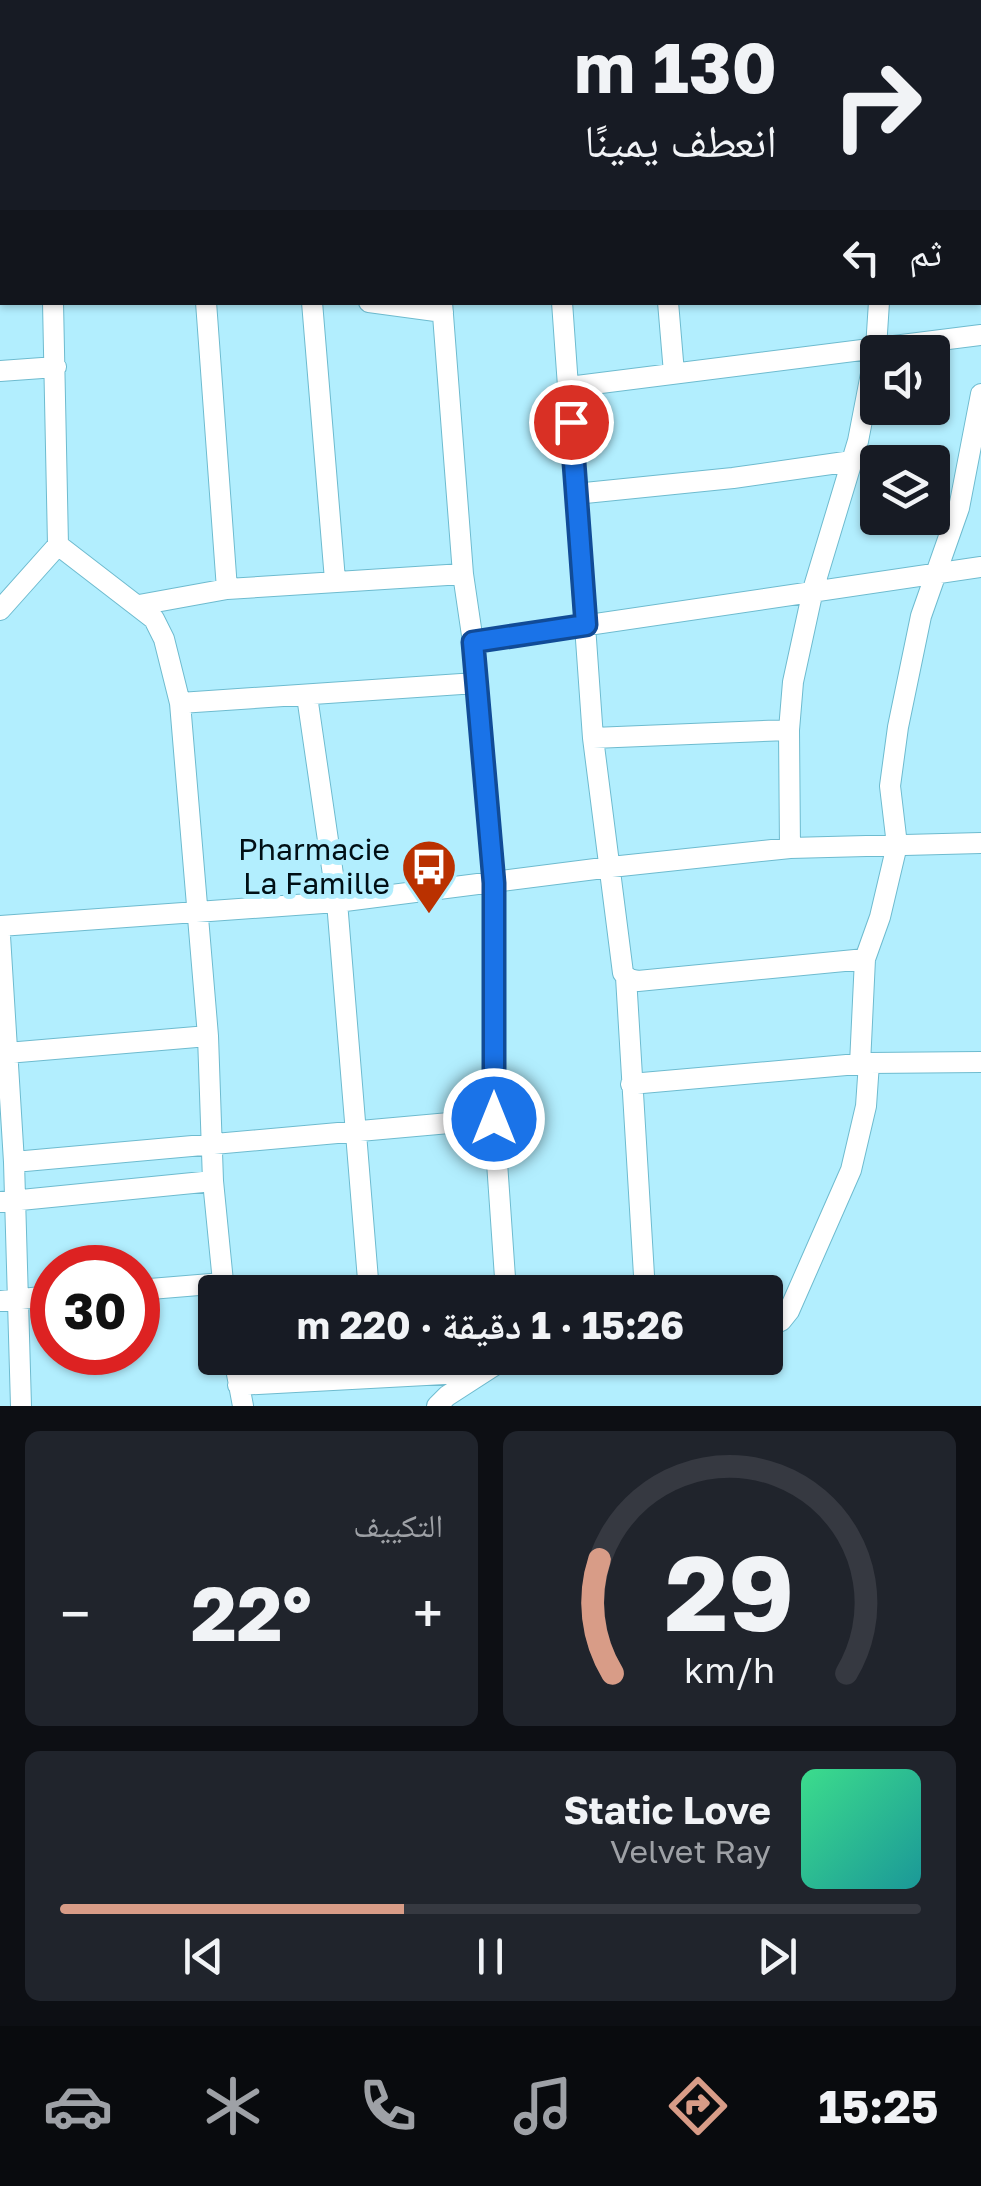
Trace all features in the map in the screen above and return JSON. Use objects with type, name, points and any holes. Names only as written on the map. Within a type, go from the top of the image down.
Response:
[{"type":"street","points":[[0,610],[58,545],[53,305]]},
{"type":"street","points":[[206,305],[227,589]]},
{"type":"street","points":[[312,305],[335,580]]},
{"type":"street","points":[[412,305],[442,307],[463,574],[473,642],[494,883],[494,1119],[505,1275]]},
{"type":"street","points":[[562,305],[593,738],[626,976],[645,1275]]},
{"type":"street","points":[[668,305],[674,373]]},
{"type":"street","points":[[877,335],[879,305]]},
{"type":"street","points":[[950,339],[981,335]]},
{"type":"street","points":[[569,387],[860,350]]},
{"type":"street","points":[[0,371],[56,367]]},
{"type":"street","points":[[783,1318],[851,1170],[866,1106],[865,959],[880,918],[897,845],[890,786],[898,727],[921,616],[959,508],[981,394]]},
{"type":"street","points":[[790,848],[792,682],[860,424]]},
{"type":"street","points":[[575,494],[852,462]]},
{"type":"street","points":[[58,545],[154,620],[164,639],[180,702],[208,1036],[213,1181],[223,1275]]},
{"type":"street","points":[[473,642],[981,567]]},
{"type":"street","points":[[139,605],[227,589],[463,574]]},
{"type":"street","points":[[180,702],[476,682]]},
{"type":"street","points":[[307,696],[337,902],[368,1275]]},
{"type":"street","points":[[593,738],[789,730]]},
{"type":"street","points":[[0,926],[337,902],[611,866],[790,848],[981,843]]},
{"type":"street","points":[[0,936],[14,1162],[8,1201],[9,1300],[22,1406]]},
{"type":"street","points":[[626,976],[638,981],[865,959]]},
{"type":"street","points":[[7,1053],[208,1036]]},
{"type":"street","points":[[631,1084],[864,1064],[981,1062]]},
{"type":"street","points":[[14,1162],[494,1119]]},
{"type":"street","points":[[8,1201],[213,1181]]},
{"type":"street","points":[[160,1289],[198,1289]]},
{"type":"street","points":[[237,1375],[244,1406]]},
{"type":"street","points":[[238,1385],[319,1375]]},
{"type":"street","points":[[437,1406],[478,1375]]},
{"type":"place","name":"Pharmacie La Famille","points":[[429,916]]},
{"type":"route","points":[[494,1119],[494,883],[473,642],[586,625],[571,422]]}]
